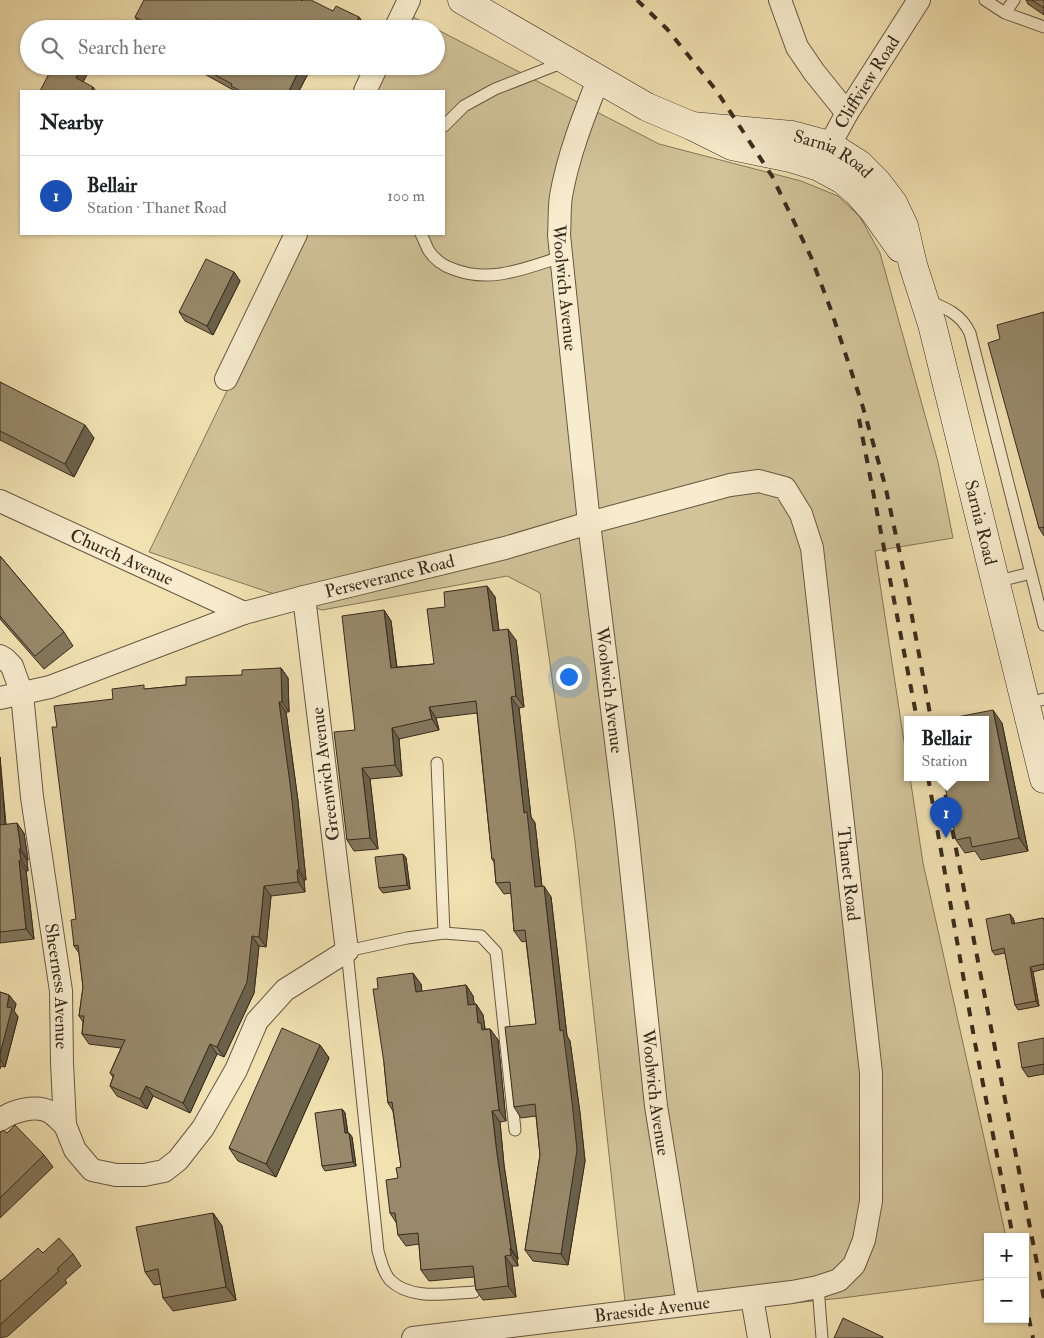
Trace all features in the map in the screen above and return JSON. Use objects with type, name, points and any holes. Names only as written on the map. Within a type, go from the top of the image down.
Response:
[{"type":"main road","name":"Sarnia Road","points":[[462,0],[566,62],[647,107],[732,146],[790,158],[824,156],[843,180],[873,210],[913,265],[932,324],[995,582],[1035,702],[1044,779]]},
{"type":"street","points":[[399,20],[409,0]]},
{"type":"street","points":[[780,0],[797,47],[814,72],[847,113]]},
{"type":"street","name":"Cliffview Road","points":[[824,156],[847,113],[919,0]]},
{"type":"street","points":[[365,90],[373,75]]},
{"type":"street","name":"Woolwich Avenue","points":[[598,80],[580,124],[568,163],[561,198],[559,235],[589,523],[626,822],[656,1106],[688,1304]]},
{"type":"street","points":[[226,380],[296,235]]},
{"type":"street","name":"Perseverance Road","points":[[0,698],[50,687],[244,613],[504,548],[730,485],[759,481],[785,488]]},
{"type":"street","name":"Thanet Road","points":[[785,488],[801,514],[812,548],[871,1073],[871,1201],[864,1240],[854,1265]]},
{"type":"street","name":"Church Avenue","points":[[0,501],[244,613]]},
{"type":"street","name":"Greenwich Avenue","points":[[304,597],[347,951]]},
{"type":"street","name":"Sheerness Avenue","points":[[0,656],[6,659],[12,666],[22,694],[32,797],[61,990],[65,1125],[76,1150],[92,1170],[116,1175],[144,1175],[164,1170],[178,1160],[203,1128],[236,1070],[257,1021],[285,990],[347,951]]},
{"type":"street","points":[[0,1120],[20,1110],[37,1109],[49,1111],[65,1125]]},
{"type":"street","name":"Braeside Avenue","points":[[414,1338],[688,1304],[752,1298],[818,1287],[839,1280],[854,1265]]},
{"type":"street","points":[[752,1298],[759,1338]]},
{"type":"lane","points":[[985,0],[1005,13],[1044,27]]},
{"type":"lane","points":[[1005,13],[1014,0]]},
{"type":"lane","points":[[445,125],[464,106],[495,89],[566,62]]},
{"type":"lane","points":[[422,235],[430,252],[443,265],[463,273],[493,276],[517,271],[561,257]]},
{"type":"lane","points":[[924,299],[957,315],[966,324],[970,333],[1044,625]]},
{"type":"lane","points":[[995,582],[1031,573]]},
{"type":"lane","points":[[437,763],[444,933]]},
{"type":"lane","points":[[474,1292],[420,1294],[401,1288],[390,1279],[384,1270],[378,1251],[347,951],[407,938],[444,933],[481,936],[496,952],[515,1130]]},
{"type":"lane","points":[[818,1287],[822,1338]]},
{"type":"shaded area","points":[[411,16],[419,20],[409,20]]},
{"type":"shaded area","points":[[445,34],[659,144],[801,181],[838,196],[860,217],[880,253],[938,462],[953,538],[875,551],[904,741],[904,781],[911,781],[923,863],[1005,1233],[984,1233],[984,1280],[842,1298],[627,1320],[575,841],[540,593],[507,576],[322,610],[149,552],[303,235],[445,235],[445,90],[374,90],[381,75],[445,75]]},
{"type":"building","points":[[144,0],[311,0],[333,11],[336,6],[359,17],[358,20],[141,20],[135,17]]},
{"type":"building","points":[[1032,0],[1044,0],[1044,8]]},
{"type":"building","points":[[48,75],[77,75],[76,78],[93,87],[92,90],[41,90]]},
{"type":"building","points":[[216,75],[297,75],[289,90],[239,90],[231,86],[232,84]]},
{"type":"building","points":[[206,259],[234,272],[207,326],[179,312]]},
{"type":"building","points":[[1044,312],[1044,527],[1039,528],[988,343],[1000,339],[997,325]]},
{"type":"building","points":[[0,382],[85,425],[65,464],[0,431]]},
{"type":"building","points":[[0,556],[64,632],[35,656],[0,616]]},
{"type":"building","points":[[487,586],[493,631],[508,629],[516,696],[511,697],[524,813],[527,812],[535,887],[544,886],[560,1031],[563,1030],[572,1102],[577,1150],[561,1254],[525,1250],[540,1155],[535,1104],[514,1107],[505,1027],[536,1024],[525,930],[514,931],[510,882],[496,883],[476,701],[429,707],[432,719],[392,728],[395,765],[362,768],[370,838],[347,840],[334,732],[355,730],[342,616],[384,610],[391,668],[434,664],[427,609],[445,607],[444,592]]},
{"type":"building","points":[[281,668],[282,702],[279,702],[291,791],[299,870],[297,870],[298,882],[264,886],[259,937],[252,936],[247,982],[217,1047],[210,1044],[183,1103],[146,1086],[140,1099],[110,1086],[114,1075],[110,1073],[125,1040],[82,1034],[84,1016],[79,1016],[83,987],[78,945],[74,946],[71,920],[76,919],[52,727],[57,727],[54,706],[113,699],[112,689],[144,685],[144,689],[186,685],[186,677],[242,675],[242,670]]},
{"type":"building","points":[[993,710],[1019,838],[972,847],[970,837],[956,840],[944,781],[989,781],[989,716],[962,716]]},
{"type":"building","points":[[17,823],[21,849],[19,849],[21,860],[19,861],[26,929],[0,932],[0,825]]},
{"type":"building","points":[[403,854],[407,885],[379,888],[375,857]]},
{"type":"building","points":[[1010,914],[1012,924],[1043,918],[1044,921],[1044,964],[1030,967],[1036,1001],[1015,1005],[1004,948],[992,951],[986,919]]},
{"type":"building","points":[[413,973],[416,992],[466,985],[468,1005],[476,1004],[478,1023],[481,1023],[482,1030],[490,1029],[499,1110],[492,1111],[511,1249],[511,1255],[505,1256],[508,1286],[476,1290],[473,1266],[421,1270],[418,1233],[398,1235],[395,1213],[390,1213],[386,1180],[398,1178],[396,1168],[401,1167],[392,1102],[388,1103],[373,989],[378,989],[377,978]]},
{"type":"building","points":[[0,992],[9,995],[7,1007],[12,1008],[0,1054]]},
{"type":"building","points":[[282,1028],[320,1045],[266,1164],[229,1148]]},
{"type":"building","points":[[1044,1038],[1044,1064],[1022,1068],[1018,1043]]},
{"type":"building","points":[[342,1109],[345,1133],[349,1133],[353,1162],[322,1166],[315,1113]]},
{"type":"building","points":[[15,1125],[44,1155],[0,1198],[0,1133],[3,1130],[7,1133]]},
{"type":"building","points":[[213,1213],[226,1287],[163,1298],[158,1269],[145,1272],[136,1227]]},
{"type":"building","points":[[59,1238],[73,1254],[57,1269],[59,1271],[0,1325],[0,1281],[38,1248],[43,1253]]},
{"type":"building","points":[[843,1318],[883,1337],[883,1338],[834,1338]]},
{"type":"railway","points":[[637,0],[667,29],[716,90],[772,176],[811,257],[831,310],[862,404],[885,485],[903,568],[930,716]]},
{"type":"railway","points":[[859,419],[916,716]]},
{"type":"railway","points":[[929,781],[975,1043],[1012,1233]]},
{"type":"railway","points":[[943,781],[1044,1299]]},
{"type":"railway","points":[[1029,1319],[1033,1338]]},
{"type":"place","name":"Bellair","points":[[946,838]]}]
